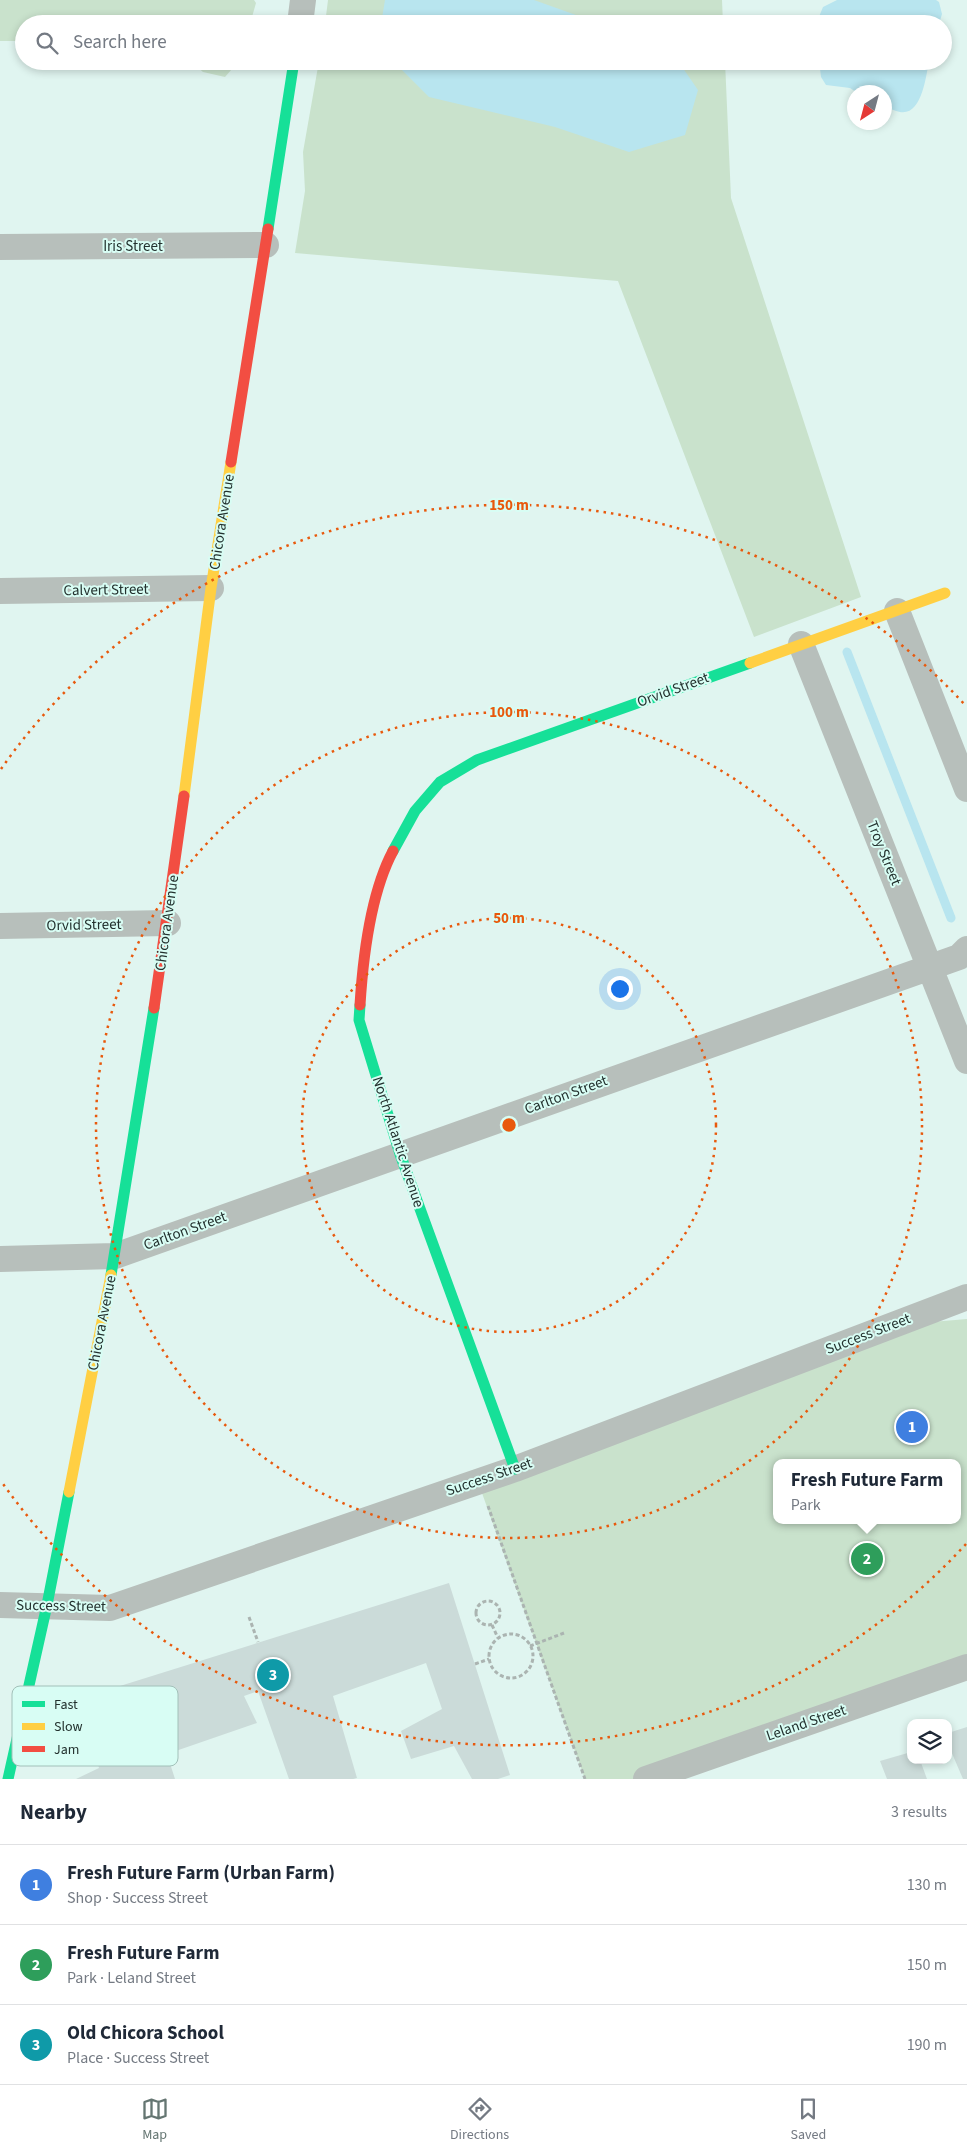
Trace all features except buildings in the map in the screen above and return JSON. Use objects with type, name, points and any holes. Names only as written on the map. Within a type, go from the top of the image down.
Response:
[{"type":"street","points":[[301,15],[303,0]]},
{"type":"street","name":"Chicora Avenue","points":[[30,1686],[115,1256],[168,923],[211,588],[293,70]]},
{"type":"street","name":"Iris Street","points":[[0,247],[266,245]]},
{"type":"street","name":"Calvert Street","points":[[0,592],[211,588]]},
{"type":"street","name":"Orvid Street","points":[[415,811],[440,782],[477,760],[945,593]]},
{"type":"street","points":[[897,611],[967,788]]},
{"type":"street","name":"Troy Street","points":[[802,644],[967,1061]]},
{"type":"street","name":"North Atlantic Avenue","points":[[415,811],[389,859],[372,917],[363,960],[359,1020],[400,1154],[515,1469]]},
{"type":"street","name":"Orvid Street","points":[[0,926],[168,923]]},
{"type":"street","name":"Carlton Street","points":[[0,1259],[115,1256],[929,966],[959,957],[967,949]]},
{"type":"street","name":"Success Street","points":[[0,1605],[110,1608],[515,1469],[967,1297]]},
{"type":"street","name":"Leland Street","points":[[646,1779],[967,1667]]},
{"type":"path","points":[[486,1502],[585,1779]]},
{"type":"path","points":[[486,1601],[494,1603],[500,1609],[500,1617],[492,1625],[481,1623],[476,1616],[479,1605],[486,1601]]},
{"type":"path","points":[[249,1617],[258,1642]]},
{"type":"path","points":[[492,1625],[498,1638]]},
{"type":"path","points":[[530,1646],[564,1633]]},
{"type":"path","points":[[505,1634],[519,1636],[530,1646],[532,1660],[525,1672],[518,1676],[498,1674],[489,1659],[490,1649],[498,1638],[505,1634]]},
{"type":"path","points":[[475,1664],[489,1659]]},
{"type":"green space","points":[[0,0],[254,0],[256,3],[253,15],[15,15],[15,41],[0,41]]},
{"type":"green space","points":[[328,0],[722,0],[723,15],[326,15]]},
{"type":"green space","points":[[201,70],[231,70],[225,77]]},
{"type":"green space","points":[[317,70],[725,70],[731,198],[861,597],[754,637],[618,281],[295,253],[305,191],[303,152]]},
{"type":"green space","points":[[967,1319],[967,1664],[645,1779],[585,1779],[478,1482],[908,1324]]},
{"type":"water","points":[[385,0],[534,0],[576,15],[382,15]]},
{"type":"water","points":[[837,0],[936,0],[939,2],[942,14],[820,15],[823,7]]},
{"type":"water","points":[[402,70],[684,70],[698,90],[685,135],[629,152],[555,127],[429,97]]},
{"type":"water","points":[[820,70],[927,70],[922,94],[913,108],[907,112],[892,109],[892,85],[847,85],[847,88],[826,85],[821,77]]},
{"type":"waterway","points":[[847,652],[951,918]]},
{"type":"traffic: fast","points":[[268,229],[293,70]]},
{"type":"traffic: fast","points":[[393,851],[415,811],[440,782],[477,760],[750,663]]},
{"type":"traffic: fast","points":[[360,1005],[359,1020],[400,1154],[515,1469]]},
{"type":"traffic: fast","points":[[111,1275],[154,1008]]},
{"type":"traffic: fast","points":[[29,1686],[69,1492]]},
{"type":"traffic: fast","points":[[8,1779],[12,1761]]},
{"type":"traffic: slow","points":[[184,796],[211,588],[231,462]]},
{"type":"traffic: slow","points":[[750,663],[945,593]]},
{"type":"traffic: slow","points":[[69,1492],[111,1275]]},
{"type":"traffic: jam","points":[[231,462],[268,229]]},
{"type":"traffic: jam","points":[[154,1008],[184,796]]},
{"type":"traffic: jam","points":[[360,1005],[363,967],[373,906],[385,868],[393,851]]},
{"type":"place","name":"Fresh Future Farm (Urban Farm)","points":[[912,1427]]},
{"type":"place","name":"Fresh Future Farm","points":[[867,1559]]},
{"type":"place","name":"Old Chicora School","points":[[273,1675]]}]
